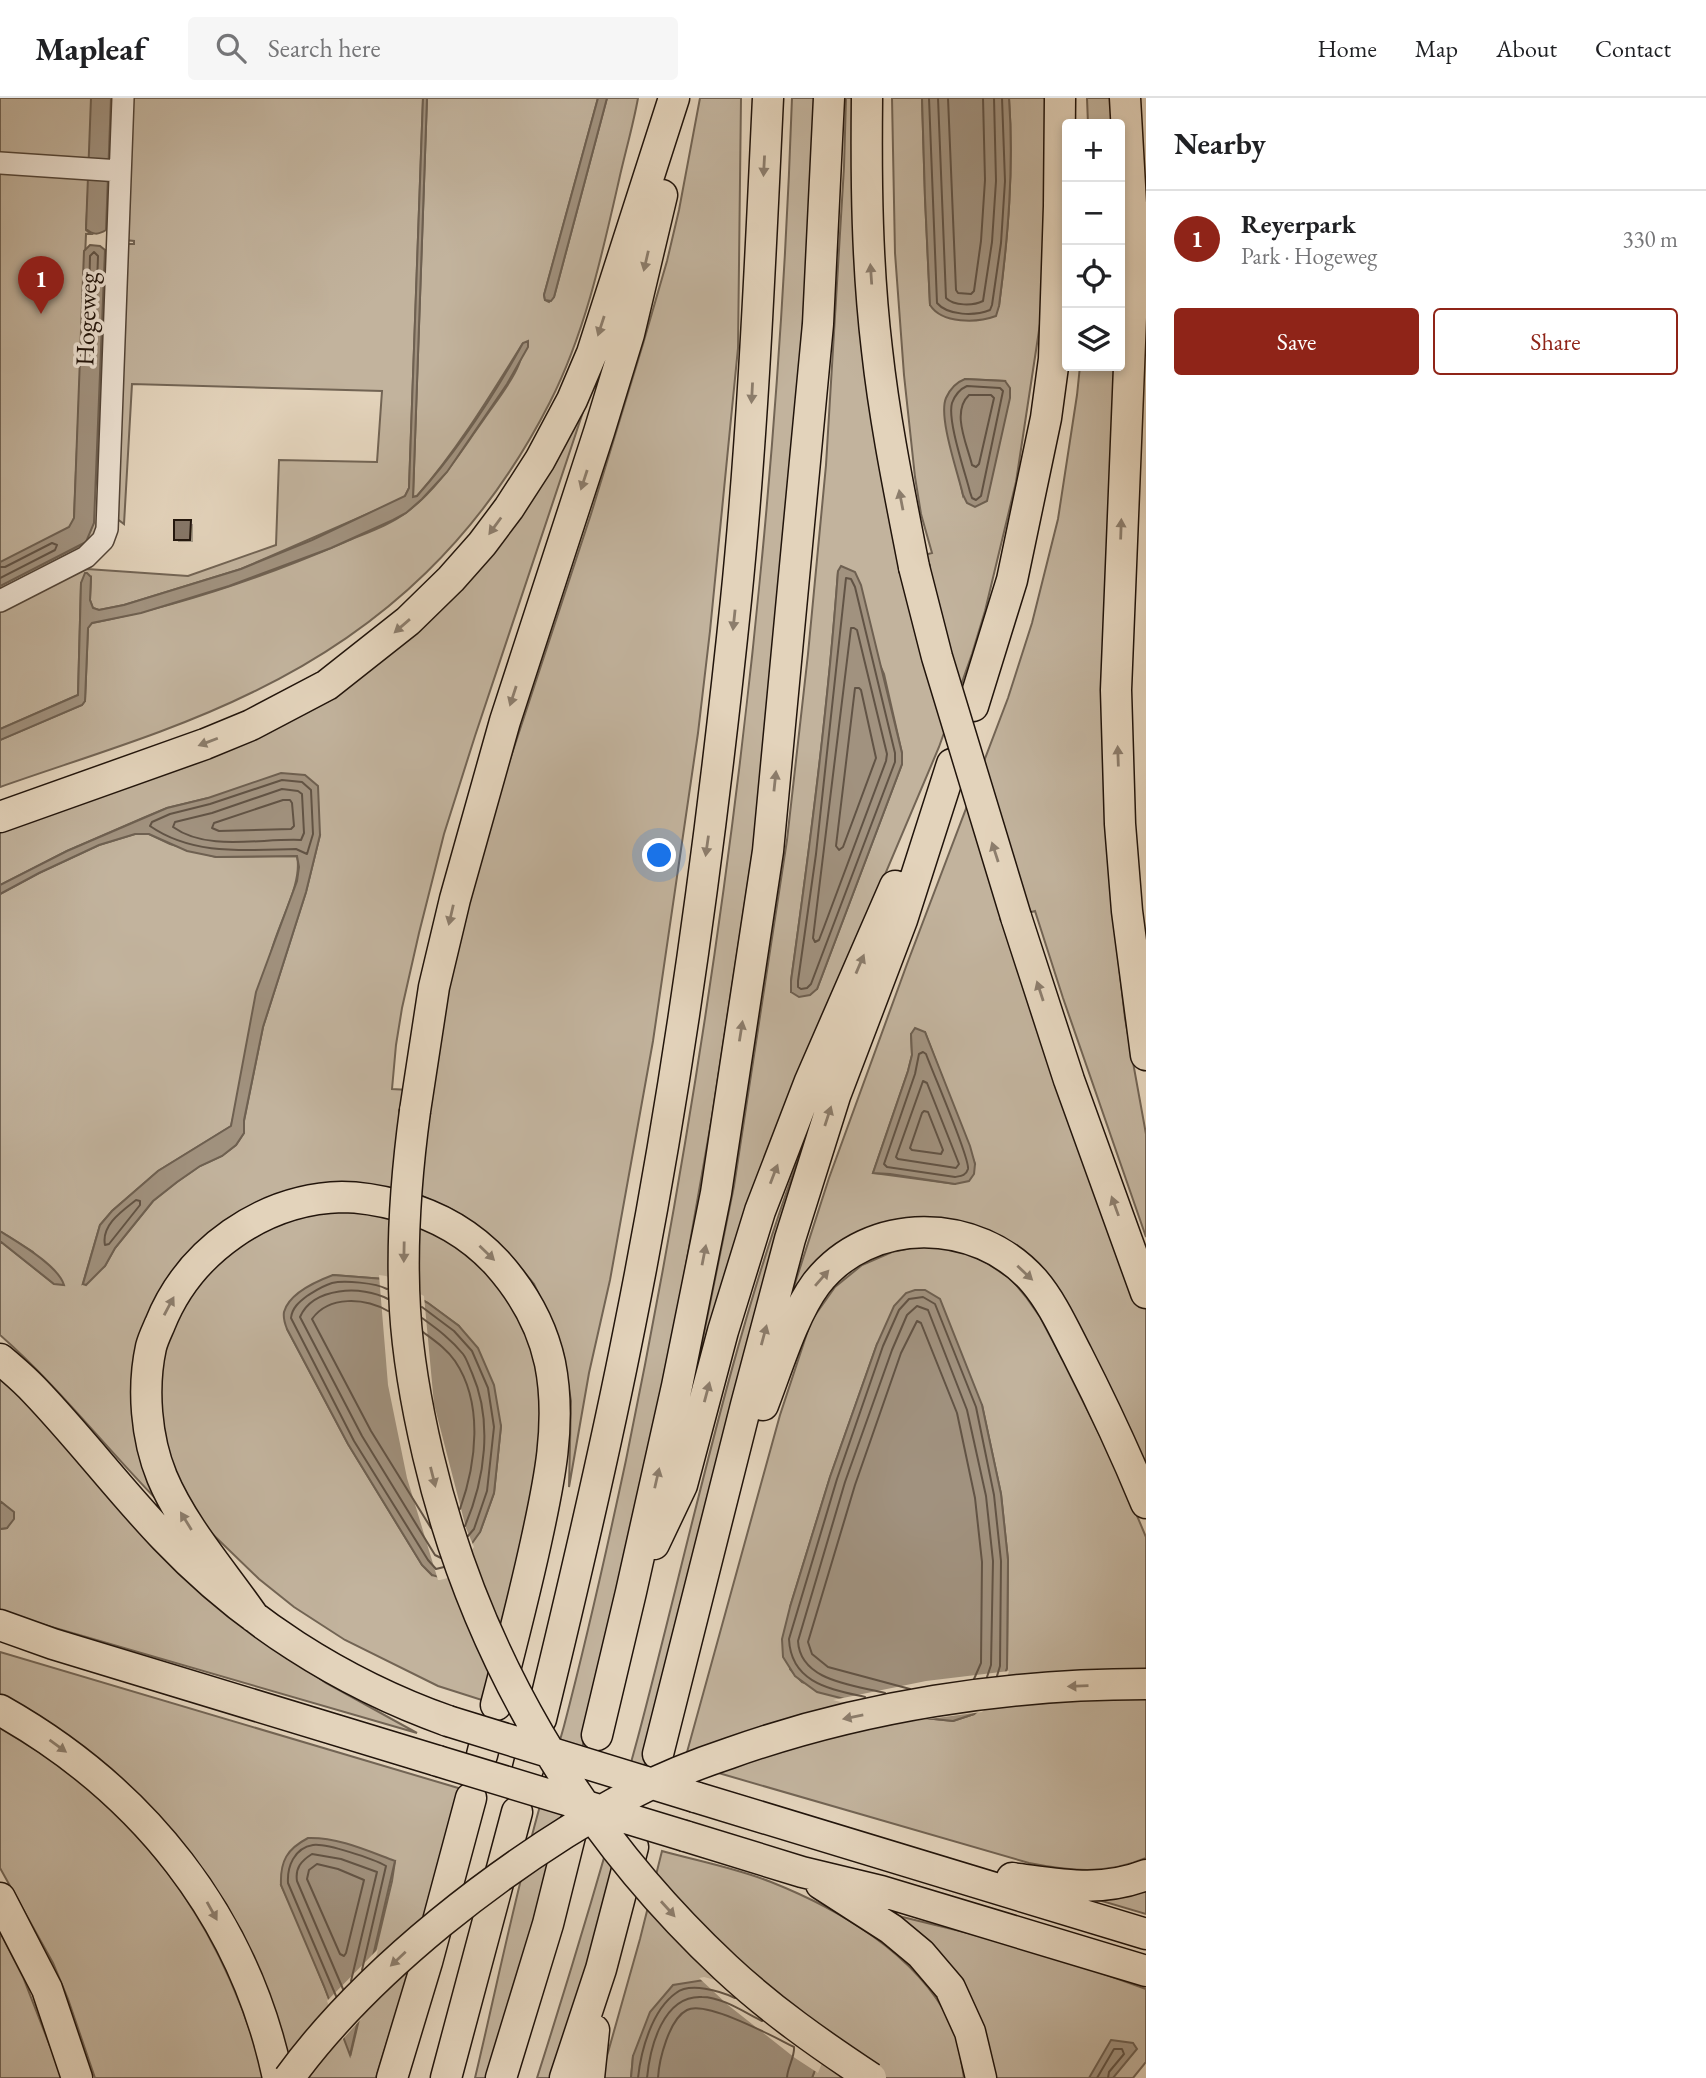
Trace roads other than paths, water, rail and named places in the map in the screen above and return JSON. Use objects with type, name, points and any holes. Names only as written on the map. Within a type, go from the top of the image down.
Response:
[{"type":"highway","points":[[0,817],[251,725],[327,685],[408,621],[451,579],[482,544],[540,460],[572,400],[592,353],[676,98]]},
{"type":"highway","points":[[676,98],[667,170],[629,334],[600,432],[505,721],[455,899],[434,987],[407,1181],[404,1237],[405,1312],[410,1364],[419,1419],[449,1536],[467,1587],[491,1645],[536,1732],[567,1781],[609,1841],[685,1928],[771,2007],[871,2078]]},
{"type":"highway","points":[[541,1718],[593,1501],[631,1321],[664,1137],[693,951],[736,596],[751,406],[768,98]]},
{"type":"highway","points":[[597,1735],[677,1386],[716,1193],[768,851],[818,324],[829,98]]},
{"type":"highway","points":[[867,98],[869,254],[877,351],[892,454],[914,567],[941,671],[1016,917],[1069,1080],[1146,1293]]},
{"type":"highway","points":[[973,706],[1012,580],[1046,418],[1054,359],[1060,98]]},
{"type":"highway","points":[[1125,98],[1131,203],[1132,293],[1116,690],[1119,824],[1127,911],[1146,1055]]},
{"type":"highway","points":[[0,803],[132,770]]},
{"type":"highway","points":[[631,1592],[682,1485],[723,1331],[760,1211],[810,1081],[883,911],[948,774],[902,920],[839,1084],[810,1171],[780,1277],[659,1754]]},
{"type":"highway","points":[[1119,824],[1143,903],[1146,927]]},
{"type":"highway","points":[[254,1617],[181,1513],[161,1476],[149,1433],[146,1389],[152,1346],[167,1307],[192,1270],[226,1237],[259,1217],[302,1202],[342,1197],[377,1200],[427,1213],[461,1231],[512,1279],[537,1323],[549,1361],[554,1396],[554,1441],[547,1490],[522,1606],[496,1705]]},
{"type":"highway","points":[[718,1520],[799,1314],[815,1286],[830,1268],[849,1253],[872,1241],[912,1232],[940,1233],[978,1242],[1000,1253],[1034,1281],[1054,1310],[1080,1359],[1146,1503]]},
{"type":"highway","points":[[0,1359],[34,1390],[164,1538],[220,1590],[254,1617],[296,1647],[348,1677],[422,1712],[448,1721],[528,1776],[685,1836],[802,1872],[881,1891],[1146,1971]]},
{"type":"highway","points":[[0,1625],[52,1644],[438,1761],[528,1776],[695,1797],[1146,1934]]},
{"type":"highway","points":[[0,1632],[52,1644]]},
{"type":"highway","points":[[289,2078],[309,2050],[355,2001],[401,1956],[466,1902],[541,1848],[634,1793],[692,1766],[827,1722],[949,1699],[1050,1688],[1146,1684]]},
{"type":"highway","points":[[0,1710],[39,1732],[89,1769],[128,1804],[168,1847],[205,1898],[233,1949],[271,2043],[278,2078]]},
{"type":"highway","points":[[446,2078],[528,1776]]},
{"type":"highway","points":[[392,2078],[427,1962],[471,1798]]},
{"type":"highway","points":[[501,2078],[548,1924],[572,1828]]},
{"type":"highway","points":[[565,2078],[601,1969],[633,1847]]},
{"type":"highway","points":[[929,1868],[1085,1887],[1124,1883],[1146,1875]]},
{"type":"highway","points":[[802,1872],[891,1929],[921,1954],[950,1988],[970,2032],[981,2078]]},
{"type":"highway","points":[[0,1898],[47,1989],[77,2078]]},
{"type":"highway","points":[[433,2078],[482,1946]]},
{"type":"highway","points":[[589,2078],[601,1969]]},
{"type":"street","name":"Hogeweg","points":[[0,601],[86,556],[103,540],[107,529],[115,171],[123,98]]},
{"type":"street","points":[[0,163],[115,171]]},
{"type":"water","points":[[91,98],[111,98],[106,230],[96,234],[86,229]]},
{"type":"water","points":[[423,98],[427,98],[413,497],[417,496],[461,442],[523,343],[528,341],[528,347],[507,384],[447,472],[406,513],[331,548],[229,586],[141,613],[92,623],[88,628],[85,701],[82,705],[0,740],[0,729],[78,695],[81,583],[85,573],[91,577],[90,600],[93,608],[99,610],[124,605],[241,569],[312,540],[405,496],[409,488]]},
{"type":"water","points":[[598,98],[607,98],[554,297],[551,301],[545,300],[544,295]]},
{"type":"water","points":[[922,98],[1009,98],[1009,202],[996,316],[970,321],[951,319],[930,305]]},
{"type":"water","points":[[90,245],[100,246],[105,250],[94,523],[86,542],[0,586],[0,562],[69,527],[74,518],[84,251]]},
{"type":"water","points":[[965,379],[1005,381],[1010,388],[987,501],[975,507],[967,503],[963,495],[950,445],[944,407],[952,389]]},
{"type":"water","points":[[841,566],[855,572],[861,585],[902,753],[902,764],[817,989],[810,995],[799,997],[791,992],[791,981],[818,776],[838,571]]},
{"type":"water","points":[[281,773],[305,775],[318,786],[320,835],[306,892],[263,1027],[244,1120],[244,1133],[236,1145],[222,1156],[200,1166],[153,1201],[115,1248],[105,1266],[86,1285],[83,1284],[100,1225],[112,1211],[158,1171],[231,1126],[256,992],[297,881],[297,856],[216,857],[187,851],[149,834],[135,834],[99,845],[0,894],[0,885],[67,851],[167,808],[208,798]]},
{"type":"water","points":[[915,1028],[925,1032],[970,1146],[975,1164],[974,1174],[969,1181],[955,1184],[873,1173],[908,1071],[912,1055],[911,1034]]},
{"type":"water","points":[[0,1231],[46,1262],[64,1285],[54,1284],[0,1241]]},
{"type":"water","points":[[333,1275],[384,1279],[428,1303],[459,1326],[478,1348],[494,1385],[501,1426],[494,1493],[480,1532],[455,1567],[439,1577],[432,1575],[422,1565],[348,1444],[287,1329],[284,1312],[292,1299],[304,1289]]},
{"type":"water","points":[[925,1290],[940,1299],[982,1405],[1001,1494],[1008,1560],[1007,1668],[999,1690],[987,1703],[974,1714],[953,1721],[915,1717],[817,1692],[795,1676],[783,1657],[782,1639],[790,1607],[830,1477],[877,1344],[894,1306],[906,1293]]},
{"type":"water","points":[[0,1501],[14,1512],[14,1519],[7,1528],[0,1529]]},
{"type":"water","points":[[308,1838],[342,1842],[395,1861],[350,2055],[281,1885],[286,1857]]},
{"type":"water","points":[[704,1980],[822,2051],[812,2078],[631,2078],[633,2056],[650,2012],[673,1985]]},
{"type":"water","points":[[1111,2040],[1133,2043],[1137,2049],[1113,2078],[1089,2078]]},
{"type":"place","name":"Reyerpark","points":[[41,314]]}]
